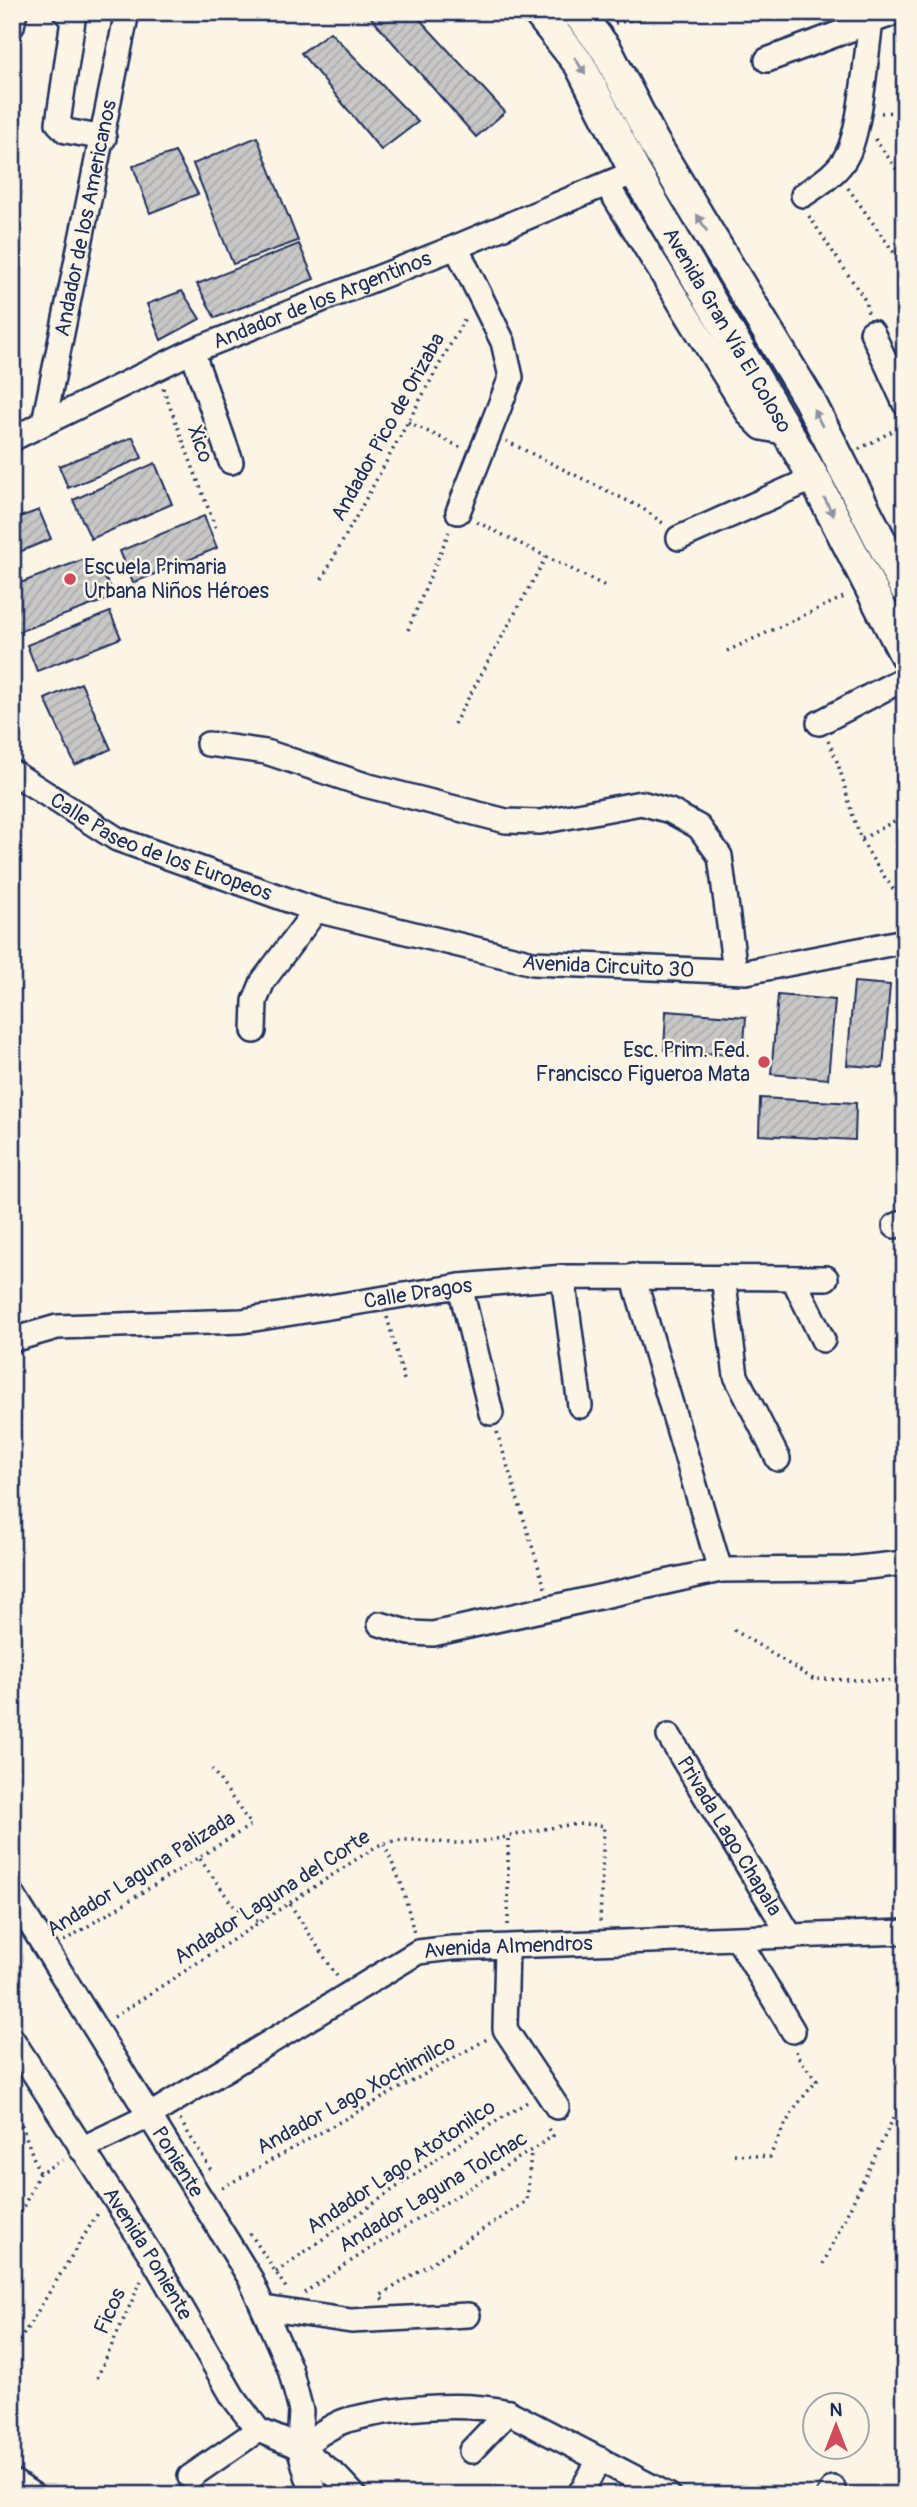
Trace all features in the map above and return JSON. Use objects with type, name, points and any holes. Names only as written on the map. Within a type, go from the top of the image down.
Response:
[{"type":"main road","name":"Avenida Gran Vía El Coloso","points":[[538,12],[580,65],[635,172],[814,478],[905,655]]},
{"type":"main road","name":"Avenida Gran Vía El Coloso","points":[[583,20],[606,49],[653,141],[801,387],[905,588]]},
{"type":"street","points":[[12,26],[15,12]]},
{"type":"street","points":[[65,12],[73,20],[58,123],[66,131],[104,138]]},
{"type":"street","name":"Andador de los Americanos","points":[[44,422],[104,138],[127,12]]},
{"type":"street","points":[[767,61],[886,15]]},
{"type":"street","points":[[803,195],[825,181],[847,156],[886,15]]},
{"type":"street","name":"Andador de los Argentinos","points":[[12,439],[192,351],[456,247],[635,172]]},
{"type":"street","points":[[607,185],[749,415],[762,428],[788,433]]},
{"type":"street","points":[[456,247],[503,342],[511,377],[458,512]]},
{"type":"street","points":[[872,332],[905,404]]},
{"type":"street","points":[[192,351],[231,462]]},
{"type":"street","points":[[679,538],[814,478]]},
{"type":"street","points":[[819,723],[905,678]]},
{"type":"street","points":[[208,744],[266,752],[365,785],[506,821],[540,822],[641,803],[670,811],[699,827],[720,856],[735,971]]},
{"type":"street","name":"Calle Paseo de los Europeos","points":[[12,772],[117,839],[316,910]]},
{"type":"street","points":[[254,1031],[255,1001],[263,981],[316,910]]},
{"type":"street","name":"Avenida Circuito 30","points":[[316,910],[533,963],[746,972],[905,941]]},
{"type":"street","points":[[633,1276],[720,1570]]},
{"type":"street","points":[[563,1277],[580,1406]]},
{"type":"street","name":"Calle Dragos","points":[[12,1340],[57,1327],[242,1321],[460,1286],[563,1277],[826,1278]]},
{"type":"street","points":[[723,1277],[736,1376],[778,1459]]},
{"type":"street","points":[[793,1278],[823,1340]]},
{"type":"street","points":[[460,1286],[491,1413]]},
{"type":"street","points":[[380,1624],[410,1633],[459,1631],[551,1607],[720,1570],[848,1569],[905,1563]]},
{"type":"street","name":"Privada Lago Chapala","points":[[669,1736],[791,1937]]},
{"type":"street","name":"Poniente","points":[[12,1894],[147,2117],[250,2278],[290,2369],[301,2411],[299,2447]]},
{"type":"street","name":"Avenida Almendros","points":[[81,2149],[147,2117],[418,1952],[452,1948],[599,1945],[905,1932]]},
{"type":"street","points":[[738,1938],[793,2031]]},
{"type":"street","points":[[508,1948],[505,2029],[551,2099]]},
{"type":"street","name":"Avenida Poniente","points":[[12,2039],[152,2257],[233,2397],[258,2430]]},
{"type":"street","points":[[264,2308],[351,2321],[467,2315]]},
{"type":"street","points":[[299,2447],[344,2421],[455,2404],[479,2405],[508,2412],[668,2495]]},
{"type":"street","points":[[471,2451],[508,2412]]},
{"type":"street","points":[[190,2477],[258,2430],[299,2447],[336,2476],[354,2495]]},
{"type":"street","points":[[299,2447],[308,2479],[318,2495]]},
{"type":"street","points":[[579,2495],[600,2459]]},
{"type":"street","points":[[12,2481],[33,2495]]},
{"type":"path","points":[[583,20],[678,12]]},
{"type":"path","points":[[858,114],[905,181]]},
{"type":"path","points":[[835,169],[905,268]]},
{"type":"path","points":[[803,195],[802,205],[865,300],[872,332]]},
{"type":"path","name":"Andador Pico de Orizaba","points":[[322,579],[479,289]]},
{"type":"path","name":"Xico","points":[[156,369],[215,529]]},
{"type":"path","points":[[408,422],[480,456]]},
{"type":"path","points":[[839,460],[905,425]]},
{"type":"path","points":[[489,432],[642,508],[679,538]]},
{"type":"path","points":[[408,630],[458,512],[607,587]]},
{"type":"path","points":[[454,724],[546,557]]},
{"type":"path","points":[[727,651],[869,585]]},
{"type":"path","points":[[819,723],[839,762],[850,808],[862,839],[905,906]]},
{"type":"path","points":[[862,839],[905,816]]},
{"type":"path","points":[[381,1298],[404,1380]]},
{"type":"path","points":[[491,1413],[551,1607]]},
{"type":"path","points":[[734,1630],[813,1679],[905,1681]]},
{"type":"path","name":"Andador Laguna Palizada","points":[[48,1951],[251,1825],[212,1769]]},
{"type":"path","name":"Andador Laguna del Corte","points":[[95,2030],[384,1843],[415,1838],[454,1843],[509,1838],[578,1825],[604,1826],[599,1945]]},
{"type":"path","points":[[508,1948],[509,1838]]},
{"type":"path","points":[[384,1843],[403,1888],[418,1952]]},
{"type":"path","points":[[200,1859],[232,1904],[260,1923]]},
{"type":"path","points":[[290,1904],[349,1994]]},
{"type":"path","name":"Andador Lago Xochimilco","points":[[222,2188],[505,2029]]},
{"type":"path","points":[[734,2154],[770,2157],[779,2135],[802,2097],[817,2081],[797,2056],[793,2031]]},
{"type":"path","points":[[12,2098],[39,2173]]},
{"type":"path","name":"Andador Laguna Tolchac","points":[[276,2272],[295,2299],[365,2250],[470,2190],[553,2136],[540,2119],[551,2099]]},
{"type":"path","name":"Andador Lago Atotonilco","points":[[276,2272],[445,2153],[551,2099]]},
{"type":"path","points":[[170,2103],[229,2199]]},
{"type":"path","points":[[823,2264],[894,2117],[905,2108]]},
{"type":"path","points":[[12,2232],[39,2173],[81,2149]]},
{"type":"path","points":[[396,2319],[380,2296],[527,2201],[531,2151]]},
{"type":"path","points":[[12,2353],[110,2193]]},
{"type":"path","points":[[249,2232],[276,2272]]},
{"type":"path","name":"Ficos","points":[[97,2378],[152,2257]]},
{"type":"building","points":[[366,12],[413,12],[505,112],[476,137]]},
{"type":"building","points":[[330,32],[418,122],[381,150],[301,53]]},
{"type":"building","points":[[257,137],[298,241],[233,264],[193,164]]},
{"type":"building","points":[[175,152],[198,194],[150,213],[133,166]]},
{"type":"building","points":[[299,244],[314,279],[215,318],[197,284]]},
{"type":"building","points":[[182,291],[200,319],[161,340],[147,304]]},
{"type":"building","points":[[133,437],[142,458],[68,488],[59,466]]},
{"type":"building","points":[[155,463],[172,504],[91,539],[73,500]]},
{"type":"building","points":[[39,510],[51,539],[12,555],[12,520]]},
{"type":"building","points":[[204,516],[217,548],[133,583],[120,551]]},
{"type":"building","points":[[90,557],[117,596],[12,634],[12,586]]},
{"type":"building","points":[[110,612],[121,638],[37,671],[27,645]]},
{"type":"building","points":[[81,683],[111,749],[75,765],[45,699]]},
{"type":"building","points":[[854,982],[890,985],[883,1068],[847,1065]]},
{"type":"building","points":[[778,995],[835,1000],[828,1079],[771,1074]]},
{"type":"building","points":[[666,1011],[746,1017],[743,1056],[664,1050]]},
{"type":"building","points":[[760,1098],[856,1103],[855,1140],[759,1135]]},
{"type":"place","name":"Escuela Primaria Urbana Niños Héroes","points":[[70,579]]},
{"type":"place","name":"Esc. Prim. Fed. Francisco Figueroa Mata","points":[[764,1062]]}]
